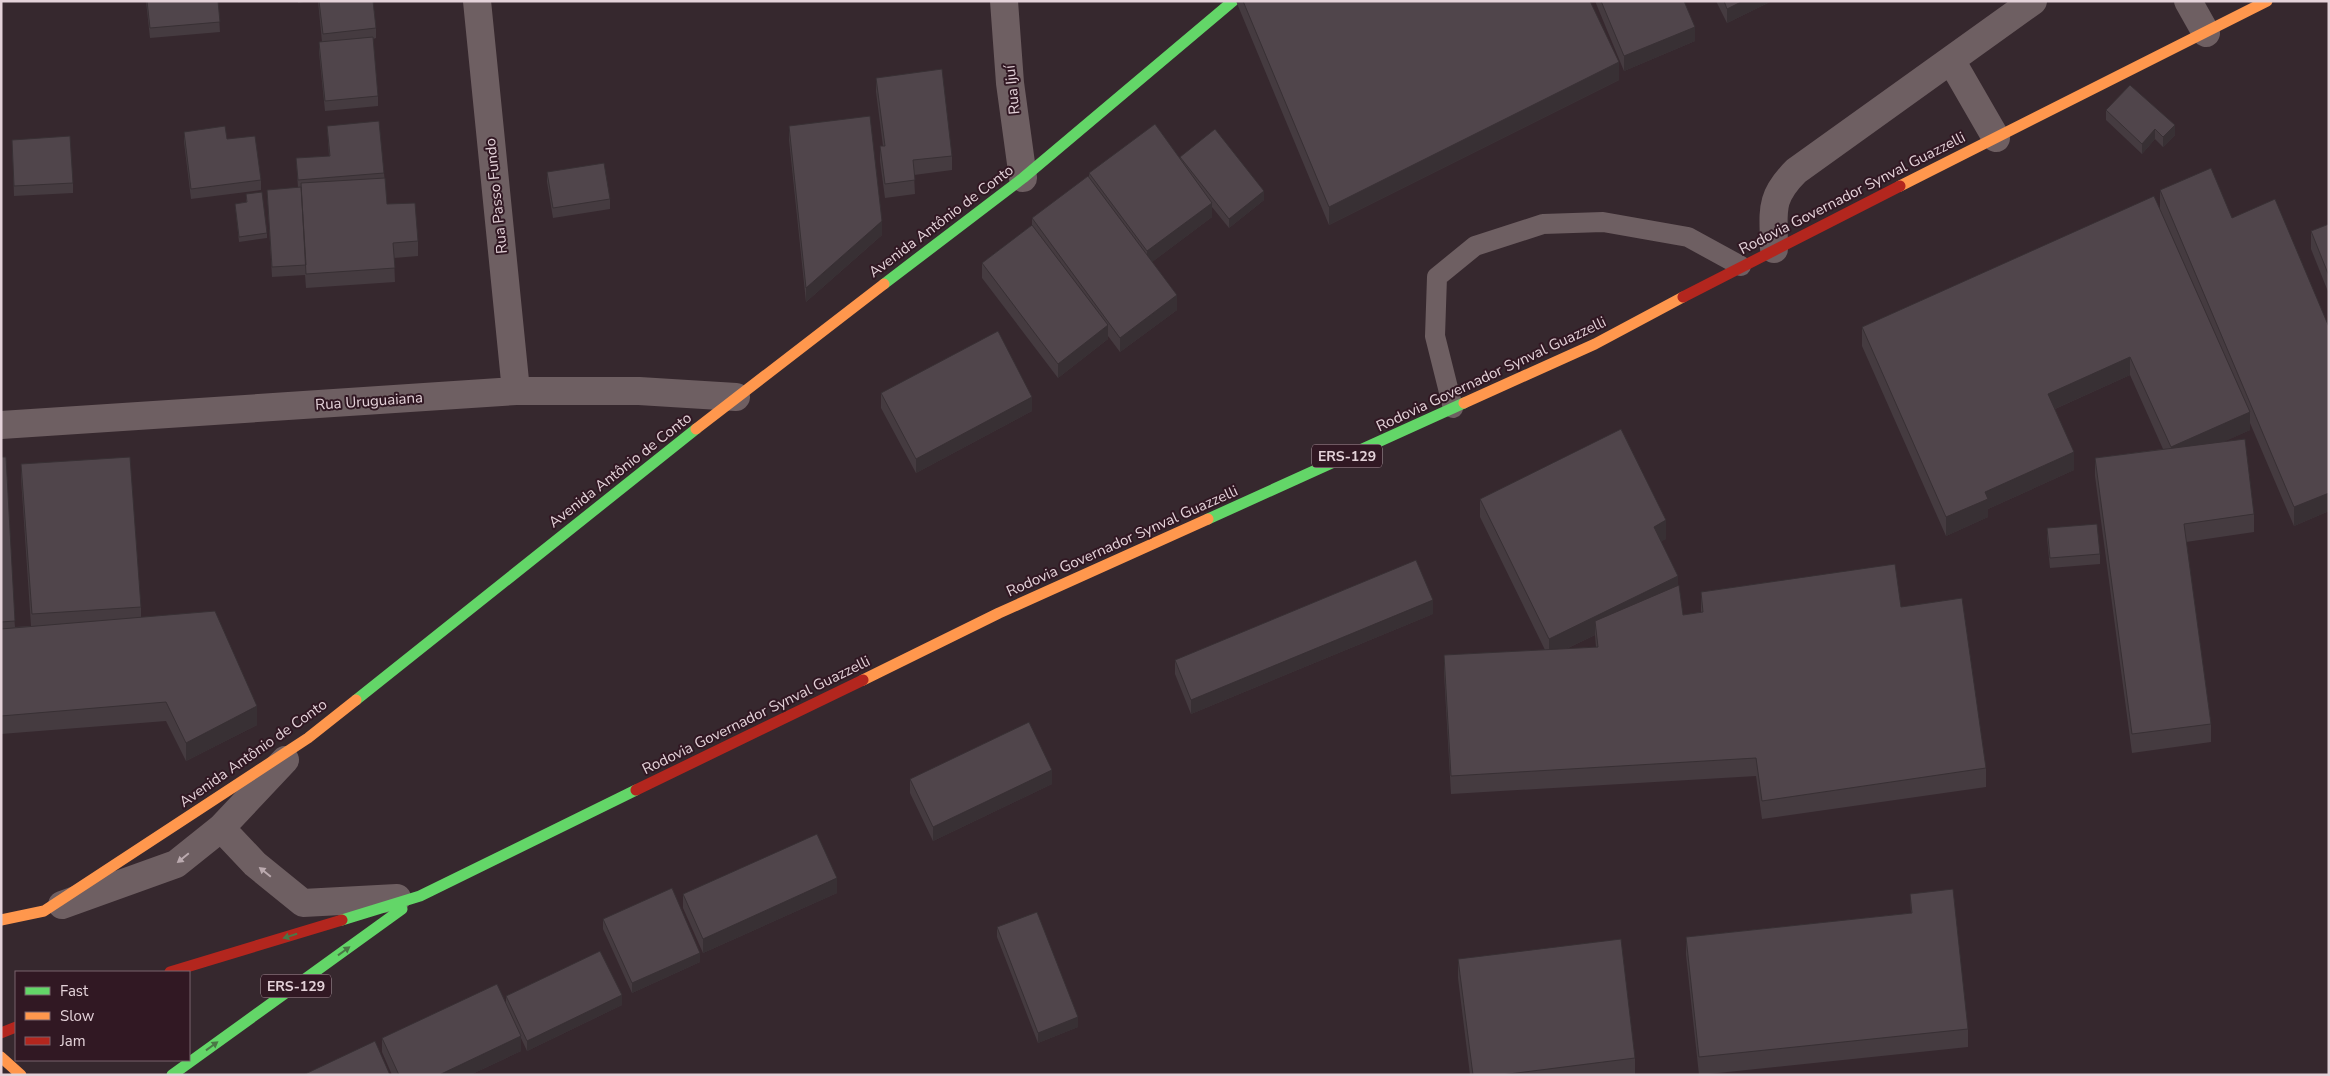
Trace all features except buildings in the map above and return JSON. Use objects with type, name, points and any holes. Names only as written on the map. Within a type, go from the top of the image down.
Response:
[{"type":"main road","name":"Avenida Antônio de Conto","points":[[1,920],[44,911],[308,738],[736,397],[1023,178],[1233,1]]},
{"type":"main road","name":"Rodovia Governador Synval Guazzelli","points":[[173,971],[420,896],[999,613],[1595,344],[1774,249],[2267,1]]},
{"type":"main road","name":"Rodovia Governador Synval Guazzelli","points":[[172,1075],[420,896]]},
{"type":"main road","points":[[1,1032],[15,1027]]},
{"type":"main road","points":[[1,1057],[21,1075]]},
{"type":"street","name":"Rua Passo Fundo","points":[[476,1],[516,391]]},
{"type":"street","name":"Rua Ijuí","points":[[1004,1],[1010,83],[1023,178]]},
{"type":"street","points":[[1774,249],[1774,201],[1782,186],[1796,171],[2033,1]]},
{"type":"street","points":[[2188,1],[2206,33]]},
{"type":"street","points":[[1951,60],[1996,138]]},
{"type":"street","name":"Rua Uruguaiana","points":[[1,426],[516,391],[639,390],[736,397]]},
{"type":"street","points":[[44,911],[176,864],[221,828],[308,738]]},
{"type":"street","points":[[221,828],[255,864],[303,903],[420,896]]},
{"type":"lane","points":[[1453,408],[1435,336],[1437,277],[1475,246],[1543,224],[1604,222],[1688,236],[1741,266]]},
{"type":"traffic: fast","points":[[884,284],[1023,178],[1233,1]]},
{"type":"traffic: fast","points":[[1208,519],[1464,403]]},
{"type":"traffic: fast","points":[[356,700],[696,429]]},
{"type":"traffic: fast","points":[[342,920],[420,896],[636,790]]},
{"type":"traffic: fast","points":[[172,1075],[402,909]]},
{"type":"traffic: slow","points":[[1900,186],[2267,1]]},
{"type":"traffic: slow","points":[[696,429],[884,284]]},
{"type":"traffic: slow","points":[[1464,403],[1595,344],[1683,297]]},
{"type":"traffic: slow","points":[[863,680],[999,613],[1208,519]]},
{"type":"traffic: slow","points":[[1,920],[44,911],[308,738],[356,700]]},
{"type":"traffic: slow","points":[[1,1057],[21,1075]]},
{"type":"traffic: jam","points":[[1683,297],[1900,186]]},
{"type":"traffic: jam","points":[[636,790],[863,680]]},
{"type":"traffic: jam","points":[[173,971],[342,920]]},
{"type":"traffic: jam","points":[[1,1033],[15,1027]]}]
